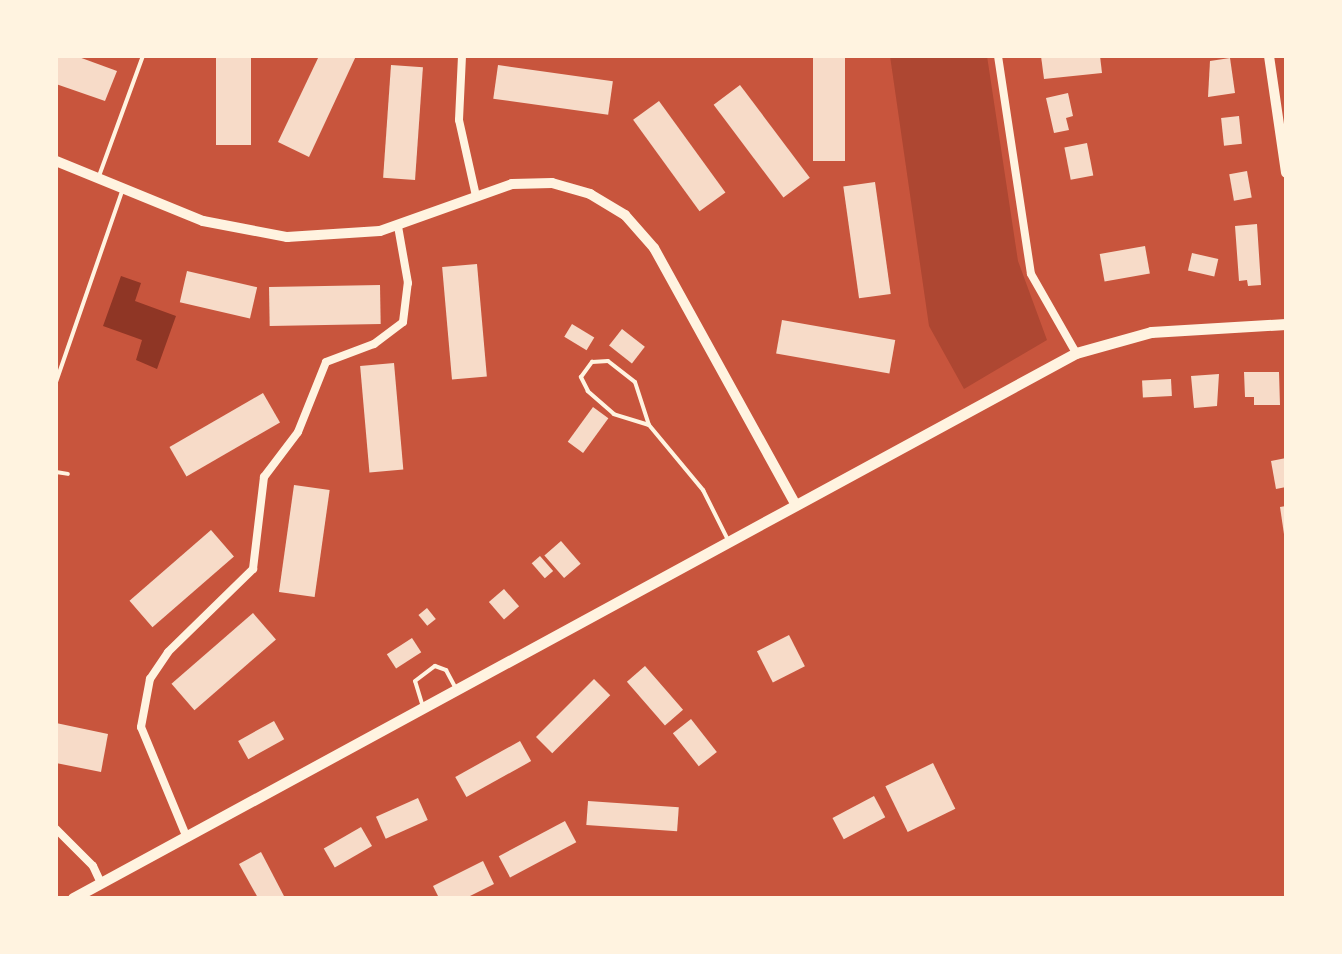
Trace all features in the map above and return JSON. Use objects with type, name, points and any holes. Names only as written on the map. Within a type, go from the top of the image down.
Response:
[{"type":"main road","points":[[73,898],[1076,353],[1151,332],[1286,324]]},
{"type":"street","points":[[462,56],[459,120],[476,196]]},
{"type":"street","points":[[998,56],[1031,274],[1076,353]]},
{"type":"street","points":[[1269,56],[1286,173]]},
{"type":"street","points":[[56,161],[203,221],[257,234],[331,237],[398,226],[512,184],[562,185],[609,203],[639,229],[795,503]]},
{"type":"street","points":[[187,838],[141,727],[150,679],[168,652],[253,569],[264,477],[298,432],[326,362],[374,344],[403,322],[408,283],[398,226]]},
{"type":"street","points":[[56,829],[93,866],[101,883]]},
{"type":"lane","points":[[98,178],[143,56]]},
{"type":"lane","points":[[56,382],[123,189]]},
{"type":"lane","points":[[649,425],[614,414],[588,391],[581,377],[592,362],[608,361],[635,382],[649,425],[703,490],[728,540]]},
{"type":"lane","points":[[56,472],[68,474]]},
{"type":"lane","points":[[424,709],[414,685],[435,666],[446,670],[457,691]]},
{"type":"shaded area","points":[[890,56],[987,56],[1018,261],[1047,340],[964,389],[929,326]]},
{"type":"shaded area","points":[[121,276],[141,283],[135,301],[176,316],[157,369],[136,360],[142,340],[103,326]]},
{"type":"building","points":[[56,56],[76,56],[117,71],[105,101],[56,84]]},
{"type":"building","points":[[216,56],[251,56],[251,145],[216,145]]},
{"type":"building","points":[[319,56],[356,56],[309,157],[278,142]]},
{"type":"building","points":[[813,56],[845,56],[845,161],[813,161]]},
{"type":"building","points":[[1041,56],[1100,56],[1102,73],[1044,79]]},
{"type":"building","points":[[1230,58],[1235,93],[1208,97],[1210,61]]},
{"type":"building","points":[[391,65],[423,67],[415,180],[383,178]]},
{"type":"building","points":[[498,65],[613,81],[608,115],[493,99]]},
{"type":"building","points":[[740,85],[810,178],[783,198],[714,105]]},
{"type":"building","points":[[1068,93],[1073,116],[1066,118],[1069,130],[1054,133],[1046,98]]},
{"type":"building","points":[[659,101],[725,192],[700,211],[633,120]]},
{"type":"building","points":[[1239,116],[1242,144],[1224,146],[1221,118]]},
{"type":"building","points":[[1087,143],[1093,175],[1071,180],[1064,147]]},
{"type":"building","points":[[1247,171],[1252,198],[1234,201],[1229,174]]},
{"type":"building","points":[[875,182],[891,294],[859,298],[843,186]]},
{"type":"building","points":[[1257,224],[1261,285],[1248,286],[1247,280],[1239,281],[1235,226]]},
{"type":"building","points":[[1145,246],[1150,274],[1105,282],[1100,254]]},
{"type":"building","points":[[1192,253],[1218,259],[1214,277],[1188,271]]},
{"type":"building","points":[[477,264],[487,377],[452,380],[442,267]]},
{"type":"building","points":[[187,271],[257,287],[250,318],[180,302]]},
{"type":"building","points":[[380,285],[381,324],[270,326],[269,287]]},
{"type":"building","points":[[782,320],[895,340],[889,373],[776,353]]},
{"type":"building","points":[[572,324],[594,337],[587,350],[564,337]]},
{"type":"building","points":[[622,329],[645,347],[632,363],[609,346]]},
{"type":"building","points":[[394,363],[403,470],[369,473],[360,366]]},
{"type":"building","points":[[1244,372],[1279,372],[1280,405],[1254,405],[1254,397],[1245,397]]},
{"type":"building","points":[[1219,374],[1217,406],[1194,408],[1191,376]]},
{"type":"building","points":[[1171,379],[1172,396],[1143,397],[1142,381]]},
{"type":"building","points":[[263,393],[280,422],[186,476],[169,447]]},
{"type":"building","points":[[593,407],[608,418],[583,453],[568,442]]},
{"type":"building","points":[[1286,458],[1286,487],[1276,489],[1271,461]]},
{"type":"building","points":[[294,485],[330,490],[315,597],[279,592]]},
{"type":"building","points":[[1286,506],[1286,534],[1284,534],[1280,507]]},
{"type":"building","points":[[211,530],[234,556],[152,627],[129,601]]},
{"type":"building","points":[[561,541],[581,564],[564,578],[544,555]]},
{"type":"building","points":[[540,556],[553,571],[545,578],[532,563]]},
{"type":"building","points":[[504,589],[519,606],[504,619],[489,602]]},
{"type":"building","points":[[427,608],[436,619],[427,626],[418,615]]},
{"type":"building","points":[[253,613],[276,639],[194,710],[171,684]]},
{"type":"building","points":[[789,635],[805,666],[773,683],[757,651]]},
{"type":"building","points":[[412,638],[421,652],[396,669],[387,654]]},
{"type":"building","points":[[645,666],[683,710],[665,726],[627,682]]},
{"type":"building","points":[[594,679],[610,695],[552,753],[536,737]]},
{"type":"building","points":[[691,719],[717,752],[699,766],[673,733]]},
{"type":"building","points":[[274,721],[284,739],[248,759],[238,741]]},
{"type":"building","points":[[56,723],[108,734],[101,772],[56,763]]},
{"type":"building","points":[[520,741],[531,761],[466,797],[455,777]]},
{"type":"building","points":[[933,763],[955,809],[908,832],[885,786]]},
{"type":"building","points":[[874,796],[885,817],[844,839],[833,818]]},
{"type":"building","points":[[418,798],[428,820],[386,839],[376,817]]},
{"type":"building","points":[[588,801],[679,807],[677,831],[586,825]]},
{"type":"building","points":[[565,821],[576,842],[510,877],[499,856]]},
{"type":"building","points":[[361,827],[372,846],[335,868],[324,848]]},
{"type":"building","points":[[261,852],[285,898],[258,898],[239,864]]},
{"type":"building","points":[[483,861],[494,884],[466,898],[439,898],[433,886]]}]
